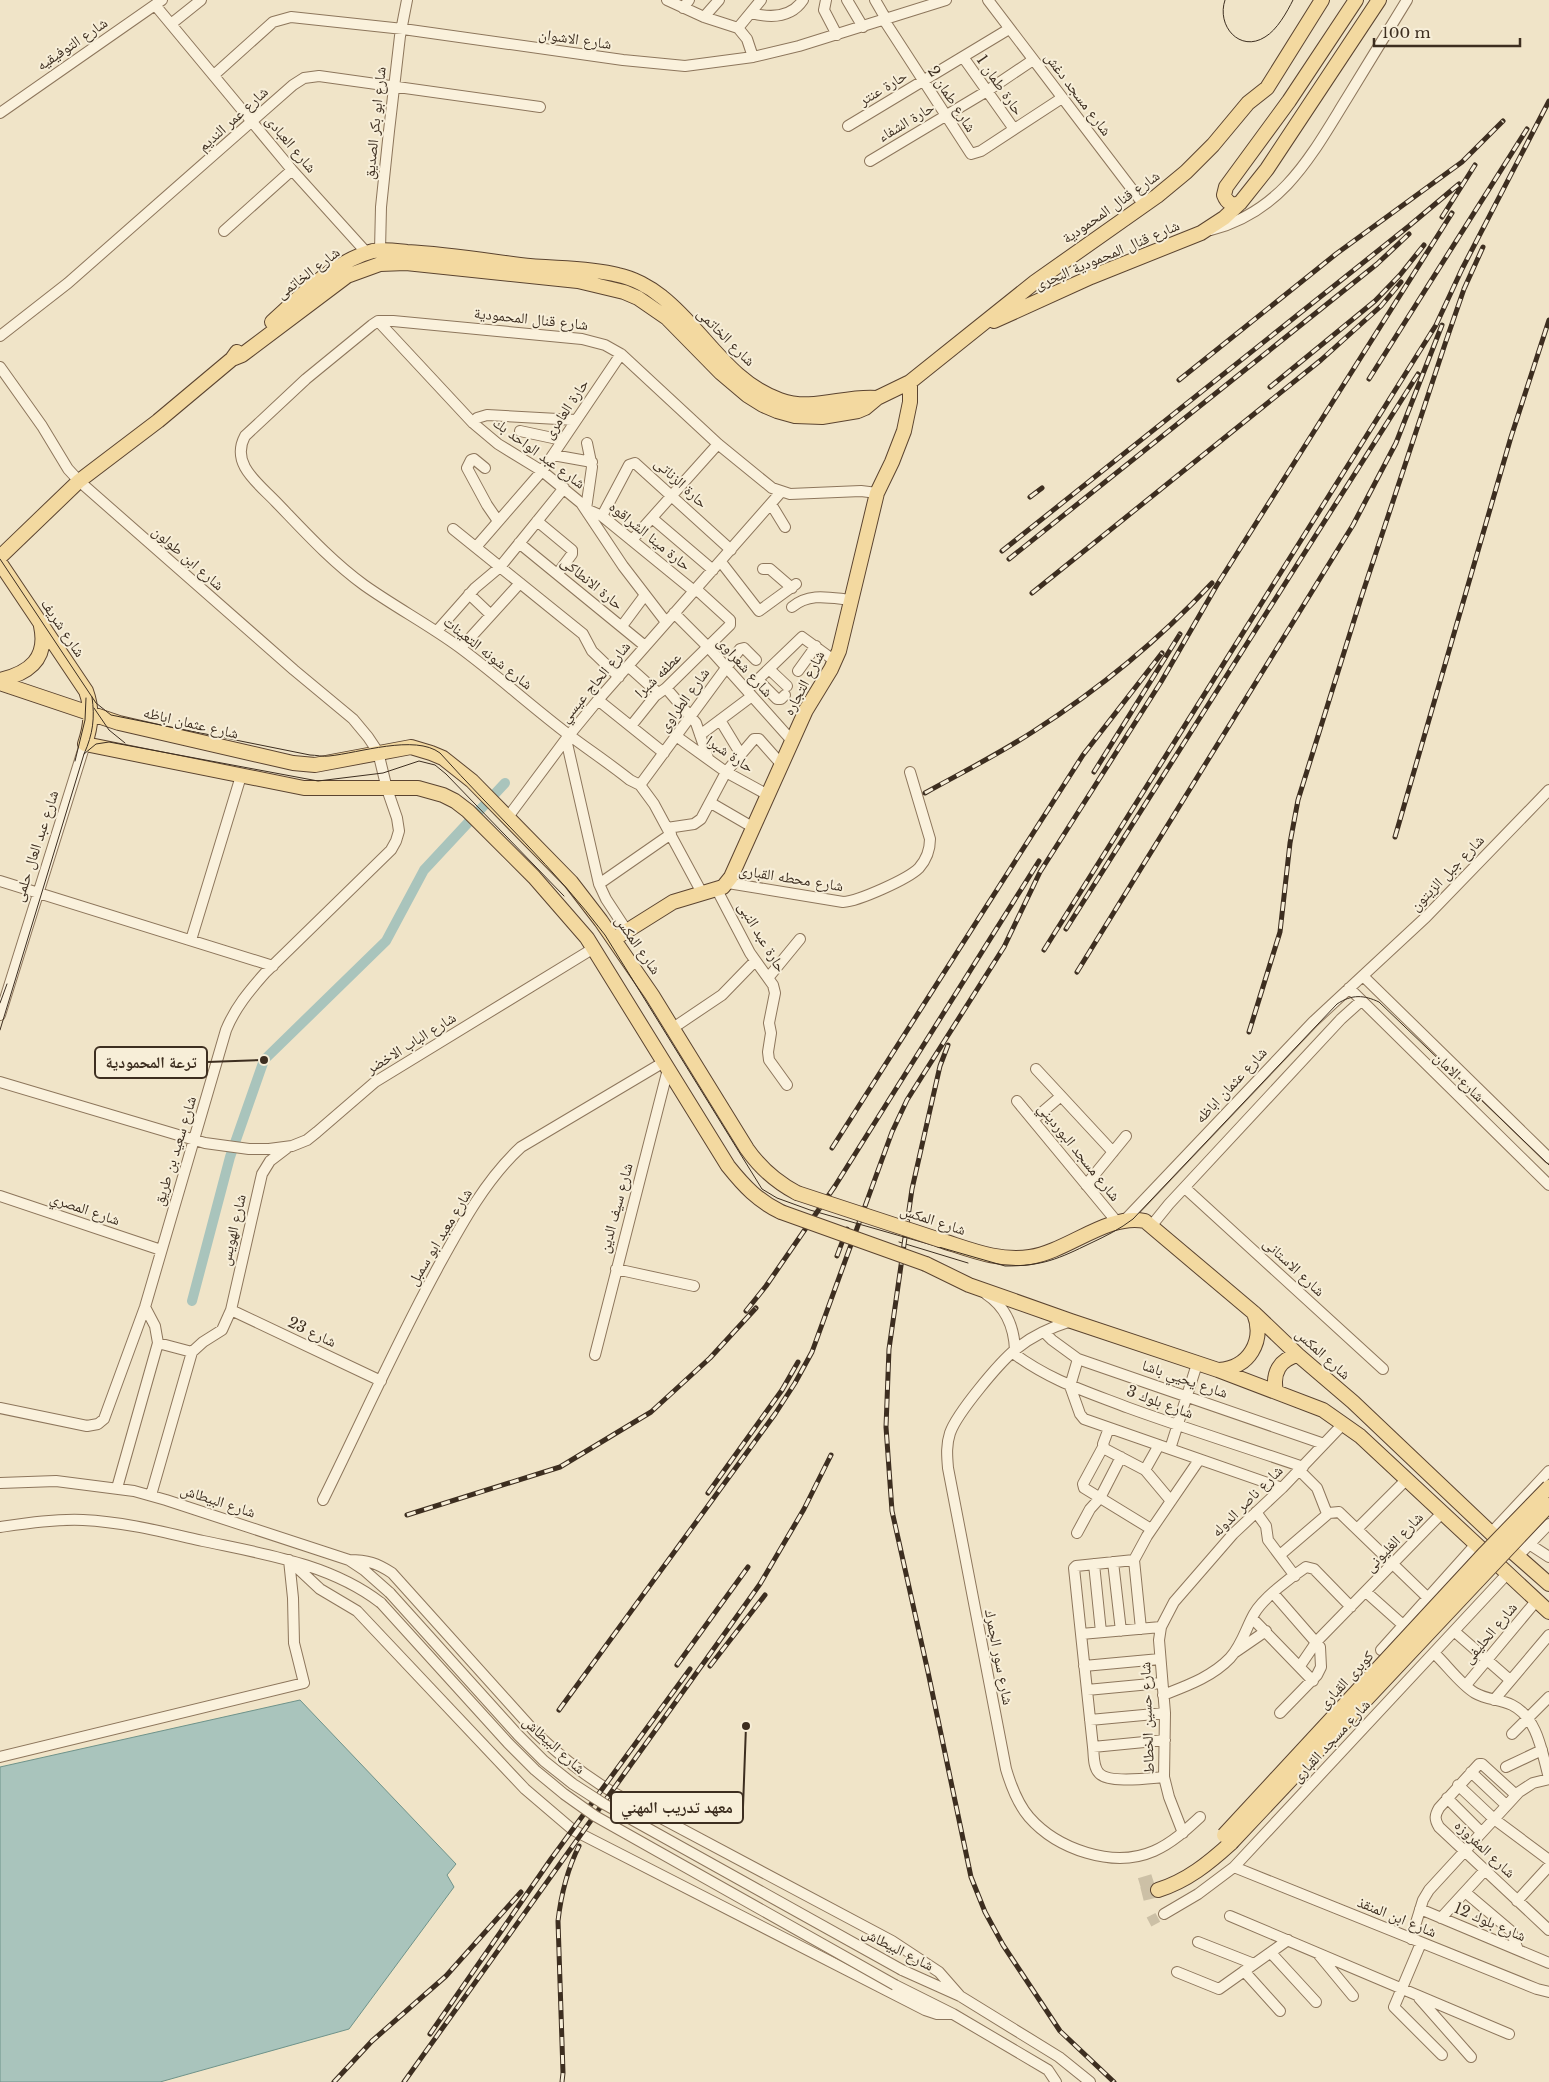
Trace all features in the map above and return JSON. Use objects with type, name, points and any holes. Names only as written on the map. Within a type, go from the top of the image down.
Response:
[{"type":"main road","name":"شارع قنال المحمودية","points":[[877,398],[910,382],[1066,259],[1144,205],[1186,172],[1213,145],[1248,103],[1267,88],[1322,0]]},
{"type":"main road","points":[[1310,20],[1331,0]]},
{"type":"main road","points":[[1240,203],[1232,204],[1228,202],[1224,195],[1226,187],[1288,101],[1356,0]]},
{"type":"main road","name":"شارع قنال المحمودية البحرى","points":[[980,327],[1091,277],[1201,233],[1224,218],[1240,203],[1276,157],[1379,0]]},
{"type":"main road","name":"شارع الخاتمى","points":[[0,557],[79,481],[158,421],[327,275],[345,264],[373,252],[442,254],[619,275],[635,281],[661,296],[722,360],[752,386],[774,398],[812,405],[862,396],[877,398]]},
{"type":"main road","name":"شارع الخاتمى","points":[[232,359],[242,355],[347,276],[380,264],[406,264],[578,281],[610,288],[638,298],[667,318],[721,373],[764,405],[777,411],[795,416],[822,417],[858,411],[877,398]]},
{"type":"main road","name":"شارع التجاره","points":[[722,886],[754,828],[810,701],[835,661],[843,638],[877,492],[892,462],[904,431],[910,402],[910,382]]},
{"type":"main road","name":"شارع شريف","points":[[0,562],[86,691],[92,714]]},
{"type":"main road","points":[[0,682],[28,669],[36,661],[41,651],[43,640],[41,625]]},
{"type":"main road","name":"شارع عثمان اباظه","points":[[0,682],[92,714],[146,730],[293,763],[310,765],[327,763],[378,752]]},
{"type":"main road","name":"شارع عبد العال حلمى","points":[[85,744],[92,714]]},
{"type":"main road","points":[[85,744],[241,776],[319,789],[418,788],[443,795],[455,801],[468,811],[534,877],[594,948],[728,1166],[751,1193],[765,1205],[926,1264],[969,1285],[1218,1370],[1323,1410],[1344,1423],[1443,1512],[1549,1612]]},
{"type":"main road","name":"شارع المكس","points":[[378,752],[412,747],[443,758],[472,781],[571,882],[614,939],[673,1028],[736,1133],[759,1166],[783,1186],[797,1193],[940,1240],[1001,1257],[1030,1257],[1056,1249],[1121,1221],[1140,1220],[1152,1225],[1353,1402],[1491,1533],[1549,1584]]},
{"type":"main road","points":[[614,939],[673,902],[722,886]]},
{"type":"main road","points":[[1218,1370],[1226,1370],[1240,1364],[1255,1348],[1258,1327],[1254,1313]]},
{"type":"main road","points":[[1276,1391],[1274,1383],[1277,1369],[1286,1360],[1298,1355]]},
{"type":"main road","name":"كوبرى القبارى","points":[[1228,1839],[1478,1560],[1549,1487]]},
{"type":"main road","name":"كوبرى القبارى","points":[[1157,1885],[1183,1880],[1200,1869],[1549,1505]]},
{"type":"street","points":[[171,24],[201,0]]},
{"type":"street","name":"شارع ابو بكر الصديق","points":[[373,252],[381,207],[400,36],[403,29],[407,0]]},
{"type":"street","points":[[667,0],[686,4],[704,18],[738,28],[748,39],[753,57]]},
{"type":"street","points":[[704,18],[719,0]]},
{"type":"street","points":[[738,28],[761,0]]},
{"type":"street","points":[[751,13],[765,17],[791,12],[798,8],[803,0]]},
{"type":"street","points":[[826,0],[824,10],[837,35]]},
{"type":"street","points":[[847,0],[863,27]]},
{"type":"street","name":"شارع طمان 2","points":[[875,0],[885,20],[923,81],[971,154],[981,150],[1062,98]]},
{"type":"street","name":"شارع الاشوان","points":[[214,75],[273,22],[284,18],[296,17],[403,29],[652,64],[696,65],[753,57],[837,35],[946,0]]},
{"type":"street","name":"شارع مسجد دغش","points":[[988,0],[1144,205]]},
{"type":"street","points":[[1201,233],[1232,224],[1260,209],[1284,190],[1314,152],[1407,0]]},
{"type":"street","name":"شارع العبادى","points":[[159,2],[171,24],[292,170],[373,252]]},
{"type":"street","name":"شارع التوفيقيه","points":[[0,113],[159,2]]},
{"type":"street","name":"حارة عنتر","points":[[848,126],[1009,29]]},
{"type":"street","name":"حارة طمان 1","points":[[963,58],[1014,129]]},
{"type":"street","name":"حارة الشفاء","points":[[870,161],[987,92],[1034,60]]},
{"type":"street","name":"شارع عمر النديم","points":[[0,336],[68,283],[293,85],[304,78],[319,76],[540,107]]},
{"type":"street","points":[[224,230],[292,170]]},
{"type":"street","name":"شارع قنال المحمودية","points":[[378,321],[393,320],[582,339],[605,345],[621,354],[718,444],[765,483],[781,492],[800,495],[862,491],[877,492]]},
{"type":"street","name":"شارع عبد الواحد بك","points":[[378,321],[473,423],[498,444],[542,471],[564,488],[586,509],[620,570],[646,595],[666,622]]},
{"type":"street","name":"شارع شونه التعينات","points":[[378,321],[279,404],[245,436],[239,451],[240,459],[248,473],[328,555],[365,585],[461,648],[568,737],[630,780],[640,784],[654,804],[702,893]]},
{"type":"street","name":"حارة العامرى","points":[[476,547],[542,471],[621,354]]},
{"type":"street","name":"شارع ابن طولون","points":[[0,367],[42,426],[68,469],[79,481],[294,670],[353,719],[378,752]]},
{"type":"street","points":[[473,423],[477,418],[487,415],[576,420]]},
{"type":"street","points":[[520,431],[562,440]]},
{"type":"street","points":[[586,509],[592,462],[587,443]]},
{"type":"street","points":[[632,540],[718,444]]},
{"type":"street","points":[[553,455],[592,462]]},
{"type":"street","points":[[485,468],[471,460],[467,468],[487,506],[498,521]]},
{"type":"street","name":"حارة الزناتى","points":[[602,516],[632,463],[638,464],[731,550]]},
{"type":"street","points":[[436,631],[469,594],[500,567],[564,488]]},
{"type":"street","name":"شارع الحاج عيسي","points":[[627,930],[606,899],[599,884],[568,737],[598,700],[781,492]]},
{"type":"street","points":[[771,504],[785,527]]},
{"type":"street","name":"حارة مينا الشراقوه","points":[[586,509],[602,516],[695,590],[731,622],[708,647]]},
{"type":"street","points":[[652,518],[713,570]]},
{"type":"street","points":[[538,521],[572,550],[571,556],[558,573]]},
{"type":"street","points":[[453,529],[584,634],[592,650],[619,677]]},
{"type":"street","name":"حارة الانطاكى","points":[[519,543],[646,646]]},
{"type":"street","points":[[721,562],[759,610],[794,586],[770,569],[763,569]]},
{"type":"street","points":[[461,648],[520,582]]},
{"type":"street","points":[[469,594],[490,615]]},
{"type":"street","points":[[622,626],[646,595]]},
{"type":"street","points":[[792,607],[802,599],[810,597],[852,600]]},
{"type":"street","name":"شارع شعراوى","points":[[674,614],[708,647],[793,742]]},
{"type":"street","points":[[700,734],[720,720],[749,693],[758,680],[802,637],[835,661]]},
{"type":"street","points":[[798,672],[816,646]]},
{"type":"street","name":"عطفه شبرا","points":[[631,726],[662,691],[708,647]]},
{"type":"street","name":"شارع الطراوى","points":[[640,784],[742,648],[756,660]]},
{"type":"street","points":[[628,666],[662,691],[691,716],[700,734],[708,758]]},
{"type":"street","points":[[758,680],[777,699],[781,699],[786,690],[769,669]]},
{"type":"street","points":[[598,700],[664,753]]},
{"type":"street","points":[[720,720],[740,753]]},
{"type":"street","name":"حارة شبرا","points":[[676,736],[726,772],[768,795]]},
{"type":"street","points":[[508,818],[568,737]]},
{"type":"street","points":[[599,884],[669,831],[698,822],[711,803],[726,772],[751,741],[756,738],[759,739],[782,765]]},
{"type":"street","name":"شارع عبد العال حلمى","points":[[0,1015],[85,744]]},
{"type":"street","name":"شارع سعيد بن طريق","points":[[0,1408],[93,1426],[104,1419],[145,1307],[188,1156],[195,1141],[226,1030],[232,1017],[247,993],[391,850],[396,841],[398,831],[397,818],[387,789],[378,752]]},
{"type":"street","name":"شارع محطه القبارى","points":[[722,886],[843,902],[861,898],[910,875],[920,866],[930,846],[930,839],[910,772]]},
{"type":"street","points":[[191,940],[241,776]]},
{"type":"street","name":"شارع جبل الزيتون","points":[[1363,976],[1426,917],[1549,790]]},
{"type":"street","points":[[711,803],[754,828]]},
{"type":"street","points":[[0,881],[273,966]]},
{"type":"street","name":"حارة عبد النبى","points":[[722,886],[755,961],[773,985],[775,993],[769,1022],[771,1033],[768,1052],[769,1060],[787,1085]]},
{"type":"street","points":[[768,978],[800,940]]},
{"type":"street","name":"شارع الباب الاخضر","points":[[195,1141],[215,1145],[269,1149],[289,1147],[307,1140],[375,1082],[594,948]]},
{"type":"street","points":[[673,1028],[722,995],[755,961]]},
{"type":"street","name":"شارع عثمان اباظه","points":[[1121,1221],[1313,1022],[1363,976]]},
{"type":"street","name":"شارع الامان","points":[[1363,976],[1549,1158]]},
{"type":"street","name":"شارع الامان","points":[[1349,988],[1549,1186]]},
{"type":"street","points":[[1152,1225],[1341,1019],[1361,1001]]},
{"type":"street","name":"شارع سيف الدين","points":[[595,1355],[666,1065]]},
{"type":"street","name":"شارع معبد ابو سمبل","points":[[323,1500],[418,1304],[456,1234],[506,1160],[521,1147],[666,1065]]},
{"type":"street","points":[[1036,1069],[1113,1152]]},
{"type":"street","points":[[0,1082],[195,1141]]},
{"type":"street","points":[[1032,1120],[1061,1096]]},
{"type":"street","name":"شارع مسجد البورديني","points":[[1018,1101],[1086,1185],[1121,1221]]},
{"type":"street","points":[[1086,1185],[1126,1136]]},
{"type":"street","name":"شارع الهويس","points":[[192,1352],[203,1342],[222,1330],[231,1310],[262,1174],[270,1161],[289,1147]]},
{"type":"street","name":"شارع الاستانى","points":[[1185,1188],[1383,1369]]},
{"type":"street","name":"شارع المصري","points":[[0,1196],[161,1250]]},
{"type":"street","points":[[616,1269],[694,1286]]},
{"type":"street","points":[[969,1285],[988,1295],[1006,1313],[1012,1324],[1014,1351]]},
{"type":"street","points":[[117,1488],[158,1343],[155,1326],[145,1307]]},
{"type":"street","name":"شارع 23","points":[[231,1310],[381,1381]]},
{"type":"street","name":"شارع سور الجمرك","points":[[1071,1321],[1044,1332],[1014,1351],[960,1414],[950,1432],[946,1454],[1000,1743],[1011,1787],[1018,1802],[1040,1828],[1069,1846],[1096,1855],[1118,1858],[1142,1855],[1165,1846],[1200,1818]]},
{"type":"street","name":"شارع يحيي باشا","points":[[1044,1332],[1078,1359],[1188,1395],[1324,1444]]},
{"type":"street","points":[[151,1495],[192,1352],[158,1343]]},
{"type":"street","name":"شارع بلوك 3","points":[[1014,1351],[1035,1369],[1070,1386],[1301,1468]]},
{"type":"street","points":[[1078,1359],[1070,1386],[1082,1417],[1282,1488]]},
{"type":"street","points":[[1170,1449],[1197,1364]]},
{"type":"street","name":"شارع ناصر الدوله","points":[[1174,1602],[1232,1534],[1282,1488],[1344,1423]]},
{"type":"street","points":[[1109,1428],[1103,1447],[1082,1486],[1151,1529]]},
{"type":"street","points":[[1145,1470],[1159,1445]]},
{"type":"street","points":[[1103,1447],[1145,1470],[1171,1501]]},
{"type":"street","points":[[1077,1533],[1090,1508],[1100,1498],[1121,1457]]},
{"type":"street","points":[[1141,1629],[1134,1560],[1151,1529],[1199,1460]]},
{"type":"street","points":[[1301,1468],[1322,1496],[1324,1508],[1329,1513]]},
{"type":"street","points":[[1491,1533],[1549,1471]]},
{"type":"street","points":[[1358,1530],[1407,1480]]},
{"type":"street","name":"شارع البيطاش","points":[[0,1483],[56,1482],[117,1488],[151,1495],[350,1560],[390,1593],[518,1735],[544,1761],[573,1784],[604,1804],[902,1970],[960,1996],[1059,2057],[1090,2082]]},
{"type":"street","points":[[1256,1512],[1266,1526],[1268,1540],[1294,1576]]},
{"type":"street","points":[[1280,1556],[1329,1513],[1339,1512],[1428,1598]]},
{"type":"street","name":"شارع الغليونى","points":[[1300,1666],[1317,1641],[1443,1512]]},
{"type":"street","name":"شارع البيطاش","points":[[0,1527],[42,1521],[82,1520],[123,1523],[289,1560],[352,1584],[381,1603],[508,1743],[535,1770],[595,1816],[895,1985],[953,2014],[1048,2070],[1056,2082]]},
{"type":"street","points":[[1518,1556],[1549,1524]]},
{"type":"street","points":[[1381,1650],[1476,1544]]},
{"type":"street","points":[[1529,1544],[1549,1557]]},
{"type":"street","points":[[0,1757],[304,1683],[294,1643],[293,1598],[289,1560]]},
{"type":"street","points":[[289,1560],[320,1589],[357,1611],[525,1789],[573,1830],[925,2010],[937,2014],[953,2014]]},
{"type":"street","points":[[350,1560],[368,1560],[381,1565],[392,1573],[536,1733],[560,1756],[586,1776],[614,1794],[892,1941],[939,1972],[960,1996]]},
{"type":"street","points":[[1134,1560],[1076,1566],[1074,1570],[1092,1747],[1096,1767],[1103,1777],[1112,1779],[1164,1777]]},
{"type":"street","points":[[1112,1562],[1121,1631]]},
{"type":"street","points":[[1094,1564],[1101,1632]]},
{"type":"street","points":[[1233,1654],[1262,1603],[1306,1567],[1310,1567],[1351,1607]]},
{"type":"street","name":"شارع مسجد القبارى","points":[[1164,1914],[1198,1894],[1234,1867],[1508,1573]]},
{"type":"street","points":[[1366,1592],[1403,1625]]},
{"type":"street","points":[[1273,1594],[1317,1641],[1321,1652],[1320,1667],[1313,1681],[1280,1713]]},
{"type":"street","name":"شارع الحليفى","points":[[1466,1685],[1537,1600]]},
{"type":"street","name":"شارع حسين الخطاط","points":[[1174,1602],[1161,1627],[1159,1640],[1161,1683],[1165,1713],[1164,1777],[1169,1797],[1183,1833]]},
{"type":"street","points":[[1252,1618],[1313,1681]]},
{"type":"street","points":[[1081,1634],[1161,1627]]},
{"type":"street","points":[[1162,1695],[1195,1682],[1213,1672],[1233,1654],[1240,1651],[1266,1631]]},
{"type":"street","points":[[1454,1631],[1510,1680]]},
{"type":"street","points":[[1494,1700],[1549,1635]]},
{"type":"street","points":[[1434,1653],[1474,1693],[1511,1704],[1528,1719],[1547,1763],[1549,1779],[1533,1783],[1506,1806],[1428,1890],[1420,1909],[1416,1941],[1395,2008],[1442,2055]]},
{"type":"street","points":[[1084,1666],[1160,1658]]},
{"type":"street","points":[[1087,1690],[1161,1683]]},
{"type":"street","points":[[1512,1734],[1549,1696]]},
{"type":"street","points":[[1090,1720],[1165,1713]]},
{"type":"street","points":[[1092,1747],[1165,1740]]},
{"type":"street","points":[[1506,1767],[1542,1750]]},
{"type":"street","name":"شارع المفروزه","points":[[1516,1796],[1482,1764],[1477,1766],[1446,1798],[1435,1815],[1435,1821],[1464,1851],[1549,1930]]},
{"type":"street","points":[[1471,1772],[1506,1806]]},
{"type":"street","points":[[1458,1785],[1494,1819],[1549,1860]]},
{"type":"street","points":[[1446,1798],[1481,1832]]},
{"type":"street","points":[[1517,1901],[1549,1866]]},
{"type":"street","name":"شارع ابن المنقذ","points":[[1234,1867],[1416,1941],[1549,1992]]},
{"type":"street","points":[[1441,1918],[1485,1870]]},
{"type":"street","points":[[1465,1892],[1511,1931],[1518,1950]]},
{"type":"street","name":"شارع بلوك 12","points":[[1420,1909],[1549,1963]]},
{"type":"street","points":[[1230,1916],[1509,2034]]},
{"type":"street","points":[[1177,1972],[1219,1989],[1288,1940]]},
{"type":"street","points":[[1198,1942],[1254,1964]]},
{"type":"street","points":[[1271,1953],[1316,2002]]},
{"type":"street","points":[[1317,1953],[1354,1996]]},
{"type":"street","points":[[1244,1972],[1280,2011]]},
{"type":"street","points":[[1417,1995],[1471,2057]]},
{"type":"water","points":[[300,1700],[456,1864],[447,1875],[454,1887],[349,2029],[160,2082],[0,2082],[0,1767]]},
{"type":"waterway","points":[[192,1301],[230,1157],[264,1060],[386,941],[424,870],[505,783]]},
{"type":"tunnel","points":[[1140,1885],[1156,1880]]},
{"type":"tunnel","points":[[1142,1894],[1158,1890]]},
{"type":"tunnel","points":[[1149,1922],[1164,1914]]},
{"type":"tram line","points":[[1225,0],[1223,10],[1227,27],[1232,34],[1247,42],[1256,41],[1274,30],[1293,0]]},
{"type":"tram line","points":[[0,559],[96,703],[111,715],[310,755],[329,756],[402,745],[416,745],[440,753],[566,887],[605,935],[762,1189],[777,1198],[810,1210],[1005,1266],[1030,1265],[1059,1257],[1107,1235],[1133,1219],[1337,1004],[1353,997],[1368,998],[1379,1002],[1549,1165]]},
{"type":"tram line","points":[[0,1030],[91,733],[93,719],[92,697]]},
{"type":"tram line","points":[[75,761],[85,720],[86,698]]},
{"type":"tram line","points":[[94,708],[109,730],[125,743]]},
{"type":"tram line","points":[[84,754],[96,744],[109,742],[318,781],[383,773],[419,761],[435,765],[446,774],[564,896]]},
{"type":"tram line","points":[[0,1003],[7,984]]},
{"type":"tram line","points":[[899,1242],[968,1263]]},
{"type":"railway","points":[[1044,950],[1436,325],[1462,269],[1549,101]]},
{"type":"railway","points":[[1179,380],[1336,254],[1462,162],[1503,121]]},
{"type":"railway","points":[[1369,379],[1527,129]]},
{"type":"railway","points":[[1442,217],[1475,165]]},
{"type":"railway","points":[[1002,551],[1459,184]]},
{"type":"railway","points":[[559,1710],[775,1414],[795,1383],[812,1352],[892,1132],[907,1100],[1004,947],[1040,872],[1161,682],[1217,585],[1452,213]]},
{"type":"railway","points":[[1009,559],[1377,264],[1409,234]]},
{"type":"railway","points":[[1270,387],[1375,301],[1400,275],[1424,245]]},
{"type":"railway","points":[[1249,1032],[1280,932],[1290,843],[1298,800],[1361,598],[1445,344],[1464,289],[1483,247]]},
{"type":"railway","points":[[1032,593],[1321,360],[1381,306],[1401,282]]},
{"type":"railway","points":[[1395,837],[1511,437],[1549,320]]},
{"type":"railway","points":[[1077,972],[1353,525],[1396,443],[1442,325]]},
{"type":"railway","points":[[1066,929],[1418,374]]},
{"type":"railway","points":[[1030,497],[1042,488]]},
{"type":"railway","points":[[925,793],[1021,739],[1082,698],[1150,644],[1212,583]]},
{"type":"railway","points":[[1094,772],[1180,634]]},
{"type":"railway","points":[[832,1148],[1083,755],[1162,653]]},
{"type":"railway","points":[[746,1311],[766,1286],[835,1186],[1039,861]]},
{"type":"railway","points":[[948,1045],[940,1066],[912,1189],[889,1349],[886,1427],[892,1511],[971,1877],[985,1912],[1003,1945],[1060,2031],[1114,2082]]},
{"type":"railway","points":[[837,1256],[847,1229]]},
{"type":"railway","points":[[407,1515],[560,1467],[651,1412],[710,1358],[756,1308]]},
{"type":"railway","points":[[708,1493],[782,1390],[798,1362]]},
{"type":"railway","points":[[404,2082],[760,1584],[804,1509],[831,1455]]},
{"type":"railway","points":[[677,1665],[748,1567]]},
{"type":"railway","points":[[710,1666],[765,1595]]},
{"type":"railway","points":[[430,2034],[551,1859],[690,1669]]},
{"type":"railway","points":[[562,2082],[558,1921],[565,1883],[579,1846]]},
{"type":"railway","points":[[334,2082],[372,2041],[446,1976],[521,1892]]},
{"type":"place","name":"ترعة المحمودية","points":[[264,1060]]},
{"type":"place","name":"معهد تدريب المهني","points":[[746,1726]]}]
